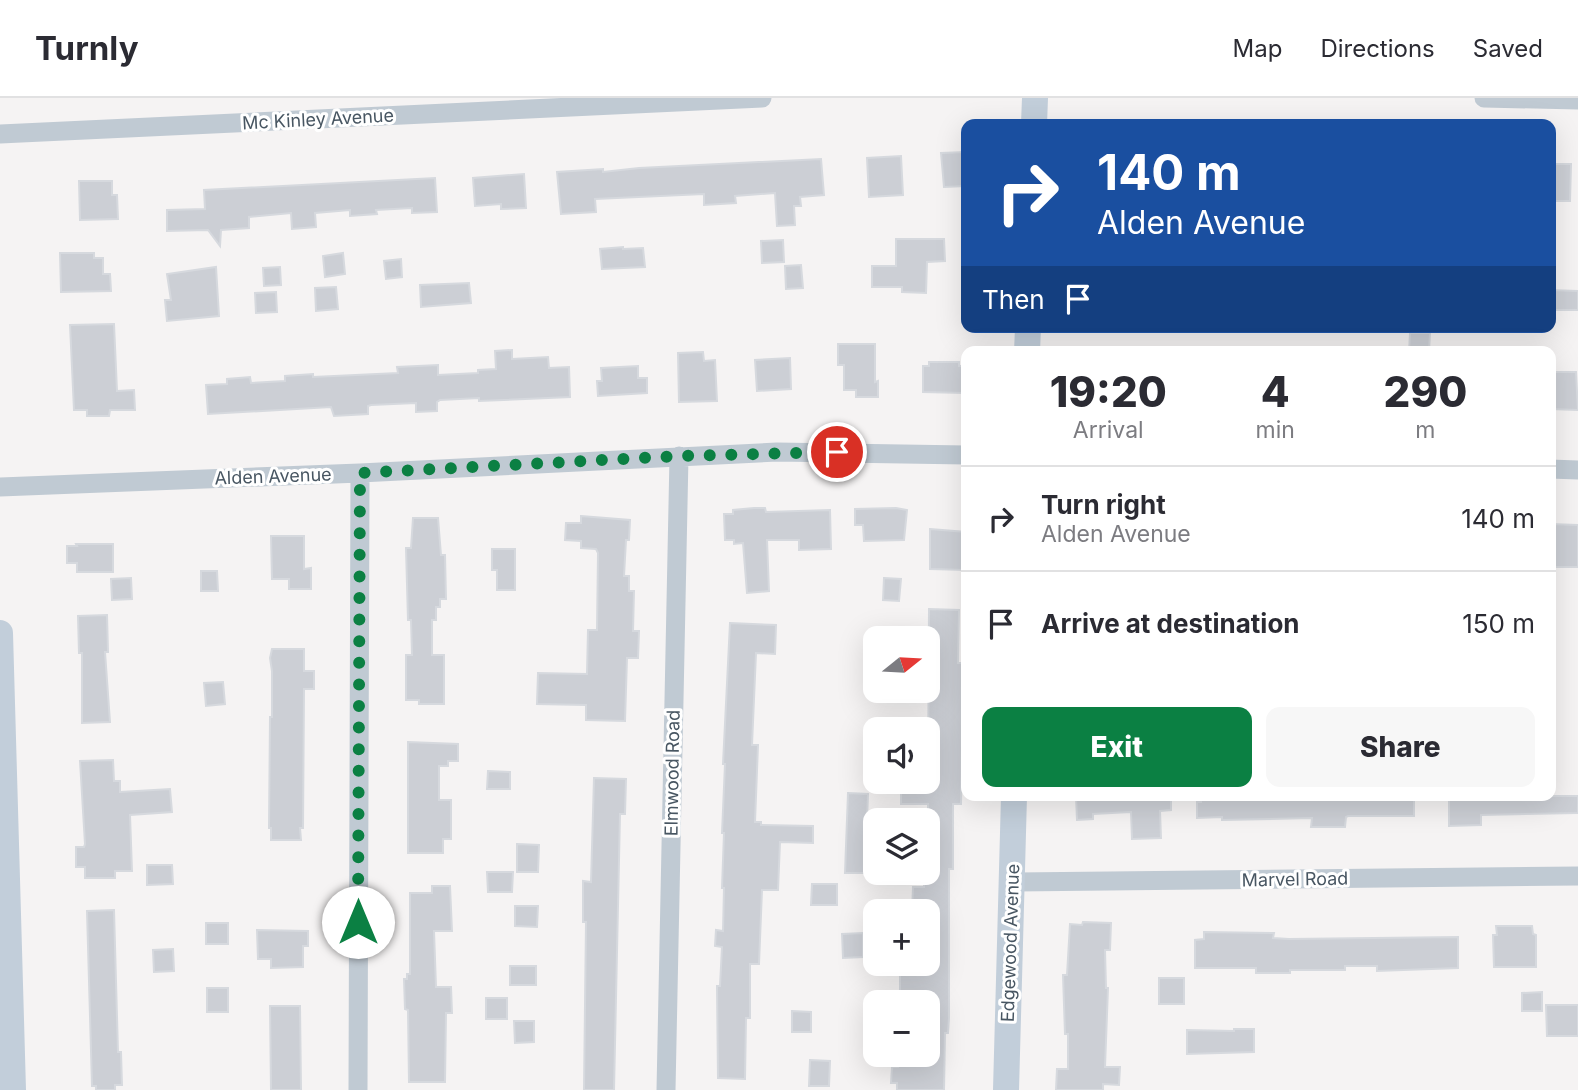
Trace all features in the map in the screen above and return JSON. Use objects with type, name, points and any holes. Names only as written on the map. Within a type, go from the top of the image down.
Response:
[{"type":"street","name":"Mc Kinley Avenue","points":[[0,134],[762,98]]},
{"type":"street","points":[[1034,119],[1035,98]]},
{"type":"street","points":[[1484,98],[1578,100]]},
{"type":"street","name":"Alden Avenue","points":[[0,487],[360,473],[679,456],[812,452],[961,455]]},
{"type":"street","name":"Elmwood Road","points":[[666,1090],[679,456]]},
{"type":"street","points":[[1556,469],[1578,470]]},
{"type":"street","points":[[358,1090],[360,473]]},
{"type":"street","points":[[0,633],[13,1090]]},
{"type":"street","name":"Edgewood Avenue","points":[[1006,1090],[1014,801]]},
{"type":"street","name":"Marvel Road","points":[[1012,882],[1578,876]]},
{"type":"building","points":[[961,152],[961,186],[944,187],[941,153]]},
{"type":"building","points":[[901,156],[903,195],[869,197],[867,158]]},
{"type":"building","points":[[821,159],[824,195],[800,197],[801,206],[794,206],[795,225],[777,226],[775,193],[735,196],[736,203],[704,205],[704,194],[595,199],[596,212],[561,214],[557,172],[603,169],[603,172]]},
{"type":"building","points":[[1556,164],[1571,164],[1570,201],[1556,201]]},
{"type":"building","points":[[524,174],[526,208],[501,209],[501,204],[475,206],[473,178]]},
{"type":"building","points":[[435,178],[437,212],[412,213],[412,208],[376,210],[377,214],[350,216],[350,210],[315,213],[316,227],[292,229],[291,213],[249,217],[249,228],[221,230],[220,246],[208,230],[167,231],[167,210],[205,209],[204,190]]},
{"type":"building","points":[[79,181],[112,181],[112,195],[117,195],[118,219],[80,220]]},
{"type":"building","points":[[896,239],[944,239],[945,261],[927,262],[926,293],[902,292],[902,287],[872,287],[872,266],[896,266]]},
{"type":"building","points":[[783,240],[784,262],[762,263],[761,241]]},
{"type":"building","points":[[643,248],[645,267],[602,269],[600,249]]},
{"type":"building","points":[[60,253],[94,253],[94,258],[103,258],[103,274],[110,274],[111,291],[61,292]]},
{"type":"building","points":[[343,253],[345,274],[325,277],[323,256]]},
{"type":"building","points":[[401,259],[402,277],[386,279],[384,261]]},
{"type":"building","points":[[801,265],[803,288],[786,289],[785,266]]},
{"type":"building","points":[[216,267],[219,316],[167,321],[165,300],[171,300],[167,274]]},
{"type":"building","points":[[280,267],[281,285],[264,286],[263,268]]},
{"type":"building","points":[[469,283],[471,303],[421,307],[420,285]]},
{"type":"building","points":[[336,287],[338,309],[316,311],[315,288]]},
{"type":"building","points":[[1556,290],[1578,291],[1578,310],[1556,310]]},
{"type":"building","points":[[276,292],[277,312],[256,313],[255,293]]},
{"type":"building","points":[[114,324],[117,391],[134,390],[135,410],[110,410],[109,416],[87,416],[87,410],[74,410],[70,325]]},
{"type":"building","points":[[1410,333],[1430,333],[1429,346],[1409,346]]},
{"type":"building","points":[[838,344],[875,344],[875,382],[878,381],[878,397],[856,397],[856,390],[844,390],[844,365],[838,365]]},
{"type":"building","points":[[512,350],[512,359],[548,357],[549,368],[569,367],[570,397],[440,400],[437,402],[437,411],[416,412],[416,403],[371,405],[368,406],[368,414],[334,416],[331,407],[208,414],[206,385],[227,384],[227,379],[250,377],[251,383],[285,381],[285,376],[398,373],[397,367],[438,365],[438,375],[478,373],[478,370],[496,369],[495,351]]},
{"type":"building","points":[[703,352],[704,361],[715,360],[717,401],[679,402],[678,353]]},
{"type":"building","points":[[790,358],[791,389],[757,391],[755,360]]},
{"type":"building","points":[[929,362],[959,362],[961,393],[923,392],[923,366],[929,366]]},
{"type":"building","points":[[638,366],[638,378],[647,378],[647,393],[598,396],[597,381],[602,381],[601,368]]},
{"type":"building","points":[[1556,372],[1576,372],[1578,410],[1556,409]]},
{"type":"building","points":[[765,508],[766,512],[830,510],[831,549],[799,550],[799,540],[767,540],[769,591],[747,593],[743,543],[734,544],[734,540],[725,540],[724,514],[733,514],[733,510]]},
{"type":"building","points":[[855,509],[907,510],[904,540],[864,541],[863,525],[855,525]]},
{"type":"building","points":[[581,516],[630,520],[624,576],[629,576],[629,591],[634,591],[633,631],[639,631],[638,658],[627,658],[625,721],[586,720],[586,705],[537,704],[538,673],[587,674],[588,630],[597,630],[598,553],[596,549],[581,548],[581,541],[565,540],[566,523],[581,523]]},
{"type":"building","points":[[413,518],[438,518],[441,555],[445,555],[446,599],[440,599],[440,607],[436,607],[436,620],[432,620],[432,655],[444,655],[444,704],[419,704],[419,700],[406,700],[406,655],[412,655],[406,548],[411,548]]},
{"type":"building","points":[[1556,524],[1578,525],[1578,567],[1556,567]]},
{"type":"building","points":[[930,529],[961,532],[961,570],[930,569]]},
{"type":"building","points":[[271,536],[304,536],[304,569],[311,568],[311,589],[289,589],[289,579],[272,579]]},
{"type":"building","points":[[76,544],[113,544],[113,572],[77,572],[77,563],[67,563],[67,546],[77,546]]},
{"type":"building","points":[[492,549],[515,549],[515,590],[497,590],[497,570],[492,570]]},
{"type":"building","points":[[201,571],[217,571],[218,591],[201,591]]},
{"type":"building","points":[[131,578],[132,599],[112,600],[111,579]]},
{"type":"building","points":[[884,578],[901,579],[899,601],[883,600]]},
{"type":"building","points":[[929,609],[959,610],[961,804],[953,804],[953,869],[949,869],[949,1018],[948,1033],[945,1033],[944,1090],[897,1090],[897,1083],[891,1083],[892,1067],[940,1067],[940,990],[900,990],[900,976],[940,976],[940,899],[912,899],[913,887],[940,885],[940,808],[928,808],[928,804],[901,804],[901,794],[940,794],[940,717],[928,717],[928,704],[940,704],[940,626],[929,626]]},
{"type":"building","points":[[107,615],[108,652],[105,652],[110,722],[82,723],[82,653],[79,653],[78,616]]},
{"type":"building","points":[[730,623],[776,625],[775,654],[756,653],[752,745],[758,745],[755,822],[761,822],[761,825],[813,826],[813,843],[780,842],[778,890],[762,890],[759,964],[750,964],[750,1018],[746,1018],[745,1079],[718,1078],[717,986],[720,986],[722,947],[715,946],[716,930],[723,931],[723,764]]},
{"type":"building","points":[[272,649],[304,649],[304,671],[314,671],[314,689],[304,689],[301,840],[271,840],[269,828]]},
{"type":"building","points":[[223,682],[225,704],[206,706],[204,683]]},
{"type":"building","points":[[408,742],[458,744],[458,761],[448,761],[448,766],[439,766],[439,800],[451,800],[451,839],[443,839],[443,853],[408,853]]},
{"type":"building","points":[[113,760],[114,781],[120,781],[120,792],[170,789],[172,812],[130,815],[132,871],[115,871],[115,878],[85,878],[85,867],[76,867],[76,847],[84,847],[85,844],[80,761]]},
{"type":"building","points":[[488,771],[510,772],[510,789],[487,789]]},
{"type":"building","points":[[594,778],[626,779],[625,814],[620,814],[614,1090],[584,1090],[586,922],[583,922],[583,881],[591,882]]},
{"type":"building","points":[[848,793],[868,794],[867,808],[863,808],[863,873],[845,873]]},
{"type":"building","points":[[1556,796],[1578,796],[1578,813],[1481,815],[1481,825],[1449,826],[1449,801],[1556,801]]},
{"type":"building","points":[[1076,801],[1171,801],[1171,810],[1160,811],[1161,838],[1132,839],[1131,812],[1093,814],[1093,819],[1077,820]]},
{"type":"building","points":[[1414,801],[1414,816],[1348,816],[1345,827],[1311,827],[1312,818],[1197,818],[1197,802]]},
{"type":"building","points":[[517,844],[539,845],[538,872],[517,872]]},
{"type":"building","points":[[147,865],[172,865],[173,884],[147,885]]},
{"type":"building","points":[[487,872],[513,872],[512,892],[488,892]]},
{"type":"building","points":[[812,884],[837,884],[837,905],[811,905]]},
{"type":"building","points":[[432,886],[450,886],[452,931],[434,931],[436,987],[451,987],[452,1013],[446,1013],[445,1082],[409,1082],[408,1010],[405,1009],[404,979],[410,974],[410,893],[432,893]]},
{"type":"building","points":[[515,906],[538,906],[537,927],[515,926]]},
{"type":"building","points":[[114,910],[118,1052],[121,1052],[122,1085],[115,1085],[115,1090],[96,1090],[96,1086],[92,1086],[87,911]]},
{"type":"building","points":[[1083,922],[1111,923],[1110,950],[1105,950],[1108,988],[1105,1067],[1120,1067],[1119,1085],[1103,1084],[1103,1090],[1056,1090],[1057,1069],[1068,1069],[1063,975],[1067,975],[1070,924],[1082,925]]},
{"type":"building","points":[[206,923],[228,923],[228,944],[206,944]]},
{"type":"building","points":[[1496,926],[1532,926],[1533,934],[1536,935],[1536,967],[1494,967],[1493,935],[1497,935]]},
{"type":"building","points":[[257,930],[308,931],[308,946],[303,946],[303,967],[271,968],[271,959],[258,959]]},
{"type":"building","points":[[1204,932],[1274,933],[1273,938],[1289,939],[1458,937],[1458,968],[1377,971],[1377,966],[1345,966],[1345,970],[1256,973],[1256,968],[1195,968],[1195,940],[1204,939]]},
{"type":"building","points":[[863,933],[863,957],[843,958],[842,934]]},
{"type":"building","points":[[173,949],[174,971],[154,972],[153,950]]},
{"type":"building","points":[[510,966],[536,966],[536,985],[510,985]]},
{"type":"building","points":[[1159,978],[1184,978],[1184,1004],[1159,1004]]},
{"type":"building","points":[[207,988],[228,988],[228,1012],[207,1012]]},
{"type":"building","points":[[1542,992],[1542,1011],[1522,1011],[1522,993]]},
{"type":"building","points":[[486,998],[507,998],[507,1019],[486,1019]]},
{"type":"building","points":[[1546,1005],[1578,1005],[1578,1036],[1547,1036]]},
{"type":"building","points":[[270,1006],[300,1006],[301,1090],[271,1090]]},
{"type":"building","points":[[792,1011],[811,1012],[811,1032],[792,1032]]},
{"type":"building","points":[[514,1021],[534,1021],[534,1042],[515,1043]]},
{"type":"building","points":[[1254,1029],[1254,1052],[1187,1054],[1187,1030]]},
{"type":"building","points":[[810,1060],[830,1061],[829,1086],[809,1086]]},
{"type":"route","points":[[358,922],[360,473],[679,456],[837,452]]}]
